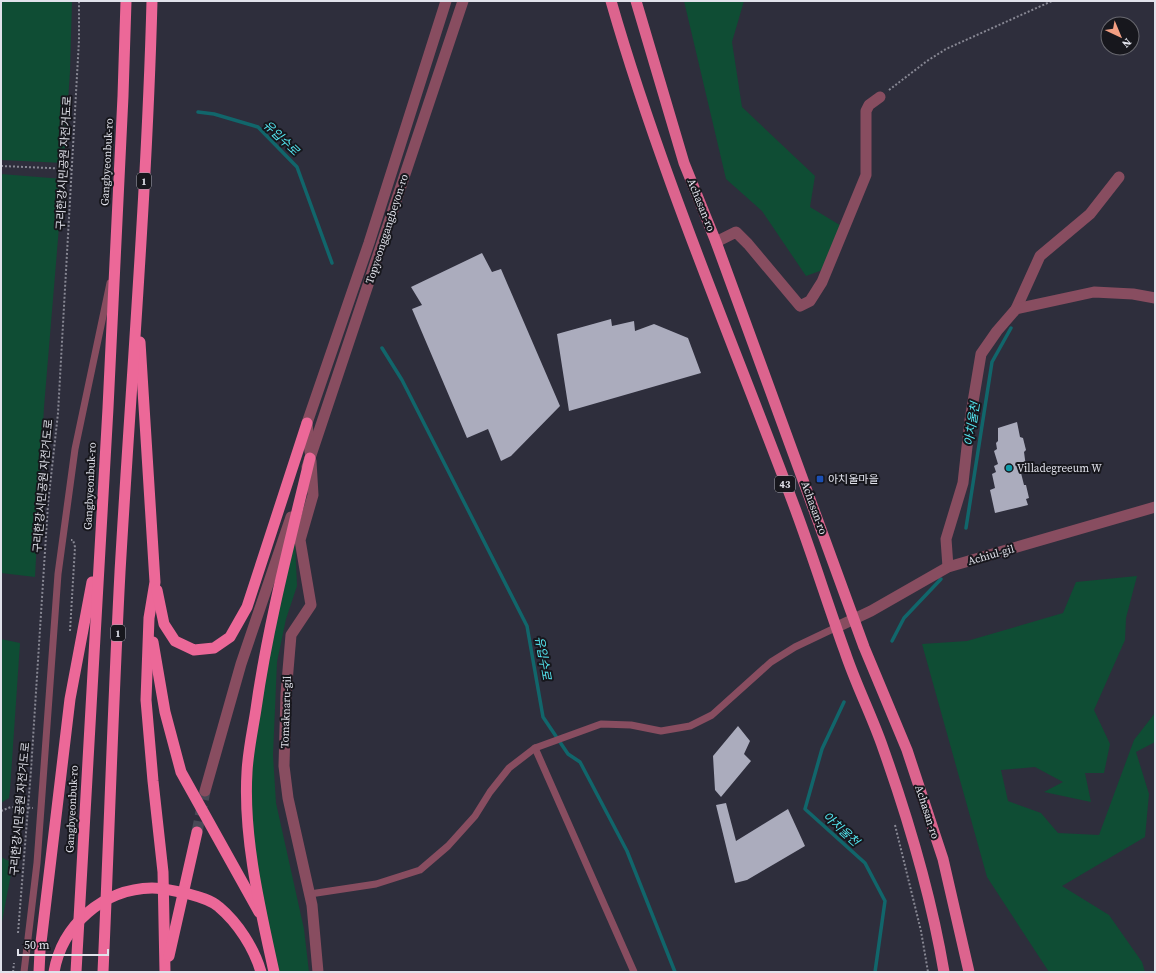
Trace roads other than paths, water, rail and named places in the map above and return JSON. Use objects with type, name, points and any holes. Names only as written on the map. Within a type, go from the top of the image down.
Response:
[{"type":"highway","name":"Gangbyeonbuk-ro","points":[[76,972],[124,96],[126,1]]},
{"type":"highway","name":"1","points":[[103,972],[120,574],[138,294],[152,1]]},
{"type":"highway","points":[[138,294],[155,582],[164,624],[174,641],[194,650],[214,648],[230,636],[247,607],[307,423]]},
{"type":"highway","points":[[274,972],[263,919],[248,818],[247,772],[268,633],[310,458]]},
{"type":"highway","points":[[39,972],[40,951],[70,699],[100,538]]},
{"type":"highway","points":[[155,582],[149,618],[146,700],[153,781],[164,872],[165,972]]},
{"type":"highway","points":[[149,618],[165,712],[182,772],[263,919]]},
{"type":"highway","points":[[165,972],[197,832]]},
{"type":"highway","points":[[54,972],[56,962],[67,936],[85,913],[103,901],[129,892],[152,888],[180,892],[213,903],[235,923],[257,956],[261,972]]},
{"type":"highway","points":[[34,972],[40,951]]},
{"type":"main road","name":"Achasan-ro","points":[[611,1],[623,44],[726,333],[796,511],[837,627],[882,746],[920,862],[944,972]]},
{"type":"main road","name":"Achasan-ro","points":[[636,1],[684,163],[716,242],[854,618],[907,750],[943,860],[969,972]]},
{"type":"street","name":"Topyeonggangbeyon-ro","points":[[307,423],[369,243],[446,1]]},
{"type":"street","name":"Topyeonggangbeyon-ro","points":[[205,791],[241,664],[463,1]]},
{"type":"street","points":[[716,242],[736,232],[748,244],[800,306],[810,301],[822,282],[866,175],[866,112],[869,105],[880,97]]},
{"type":"street","points":[[948,567],[946,539],[963,483],[970,420],[981,354],[997,331],[1016,309],[1040,256],[1090,214],[1119,177]]},
{"type":"street","points":[[1016,309],[1094,292],[1133,294],[1155,298]]},
{"type":"street","name":"Tomaknaru-gil","points":[[307,423],[313,495],[300,540],[311,605],[291,635],[286,694],[284,766],[288,798],[310,894],[316,931],[318,972]]},
{"type":"street","name":"Achiul-gil","points":[[837,627],[948,567],[1155,507]]},
{"type":"lane","points":[[24,972],[37,863],[58,574],[75,448],[114,266]]},
{"type":"lane","points":[[310,894],[376,884],[420,870],[448,846],[476,816],[490,792],[509,768],[537,747],[601,724],[632,725],[661,731],[690,726],[712,715],[771,662],[795,647],[837,627]]},
{"type":"lane","points":[[537,747],[634,972]]},
{"type":"waterway","name":"유입수로","points":[[198,112],[214,114],[258,127],[297,167],[332,263]]},
{"type":"waterway","name":"아치울천","points":[[966,528],[992,362],[1011,328]]},
{"type":"waterway","name":"유입수로","points":[[382,348],[402,380],[527,626],[543,717],[568,754],[580,762],[627,851],[675,972]]},
{"type":"waterway","name":"아치울천","points":[[892,641],[904,618],[941,579]]},
{"type":"waterway","name":"아치울천","points":[[844,702],[822,749],[805,809],[865,863],[885,901],[875,972]]},
{"type":"tunnel","points":[[197,832],[205,791]]},
{"type":"place","name":"Villadegreeum W","points":[[1009,468]]},
{"type":"place","name":"아치울마을","points":[[820,479]]}]
